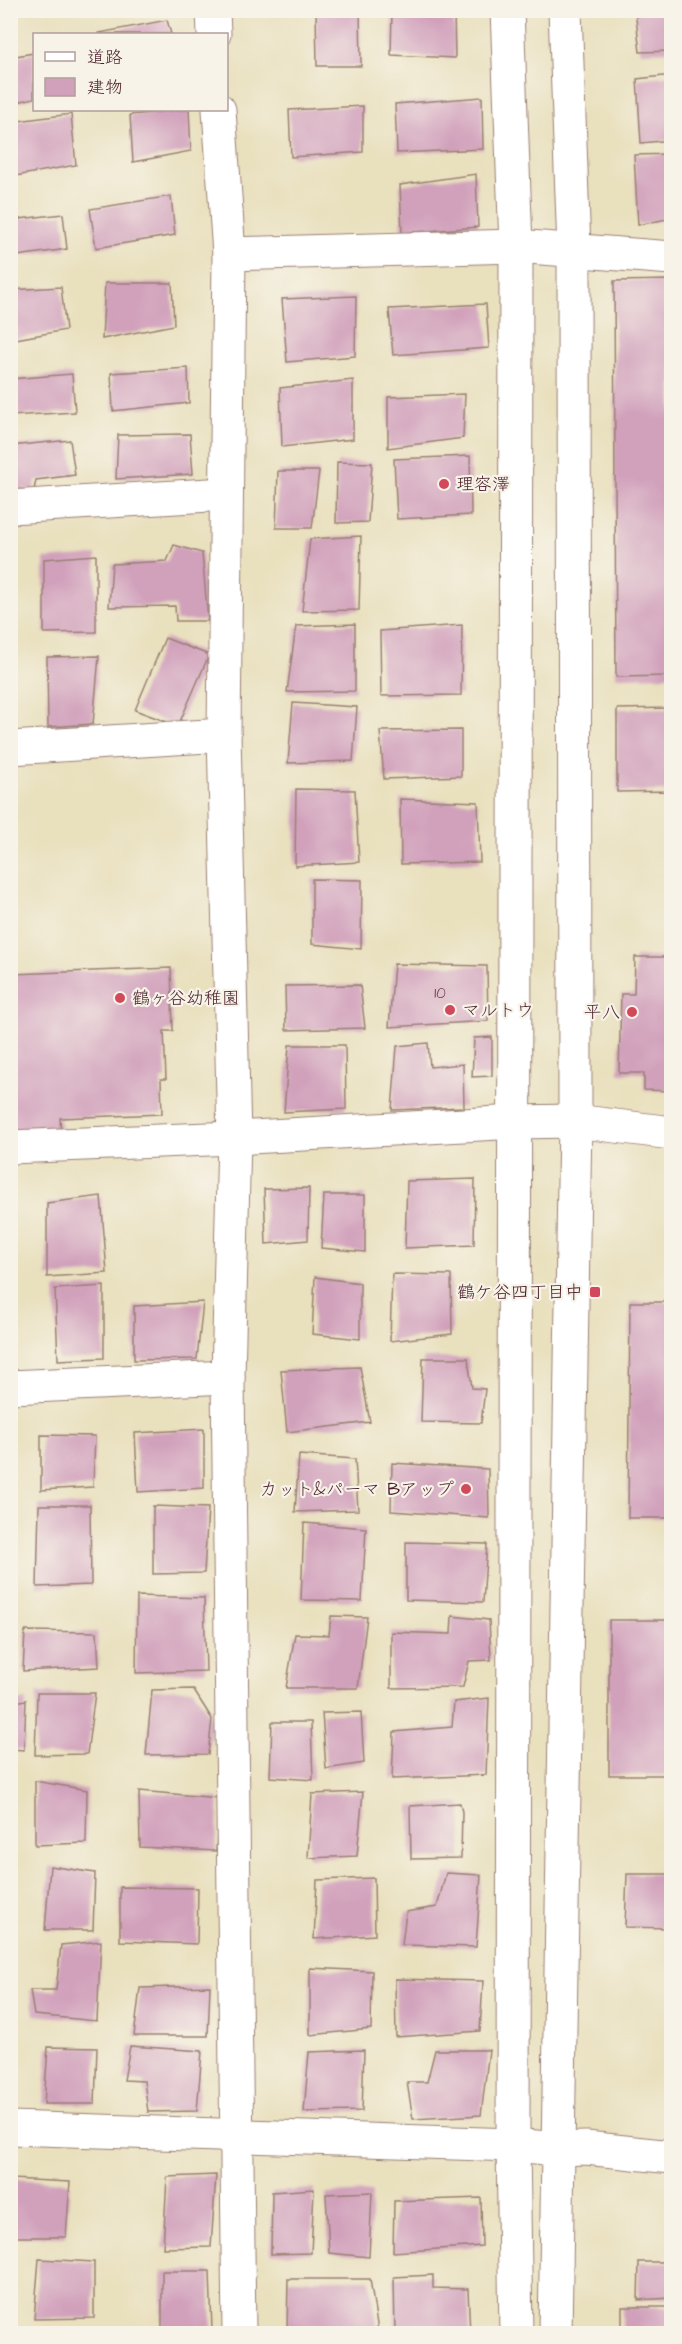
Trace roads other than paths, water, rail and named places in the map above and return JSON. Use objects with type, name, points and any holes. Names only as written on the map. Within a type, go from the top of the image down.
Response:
[{"type":"street","points":[[213,10],[214,33]]},
{"type":"street","points":[[507,10],[516,246],[513,2145],[516,2334]]},
{"type":"street","points":[[555,2334],[575,1121],[574,249],[565,10]]},
{"type":"street","points":[[219,111],[229,254],[224,735],[234,1138],[228,1377],[239,2334]]},
{"type":"street","points":[[229,254],[516,246],[672,258]]},
{"type":"street","points":[[10,507],[226,494]]},
{"type":"street","points":[[10,748],[224,735]]},
{"type":"street","points":[[10,1147],[234,1138],[516,1122],[575,1121],[672,1133]]},
{"type":"street","points":[[10,1387],[228,1377]]},
{"type":"street","points":[[10,2128],[513,2145],[558,2149],[586,2148],[672,2157]]},
{"type":"place","name":"理容澤","points":[[444,484]]},
{"type":"place","name":"鶴ヶ谷幼稚園","points":[[120,998]]},
{"type":"place","name":"マルトウ","points":[[450,1010]]},
{"type":"place","name":"平八","points":[[632,1012]]},
{"type":"place","name":"鶴ケ谷四丁目中","points":[[595,1292]]},
{"type":"place","name":"カット&パーマ Bアップ","points":[[466,1489]]}]
